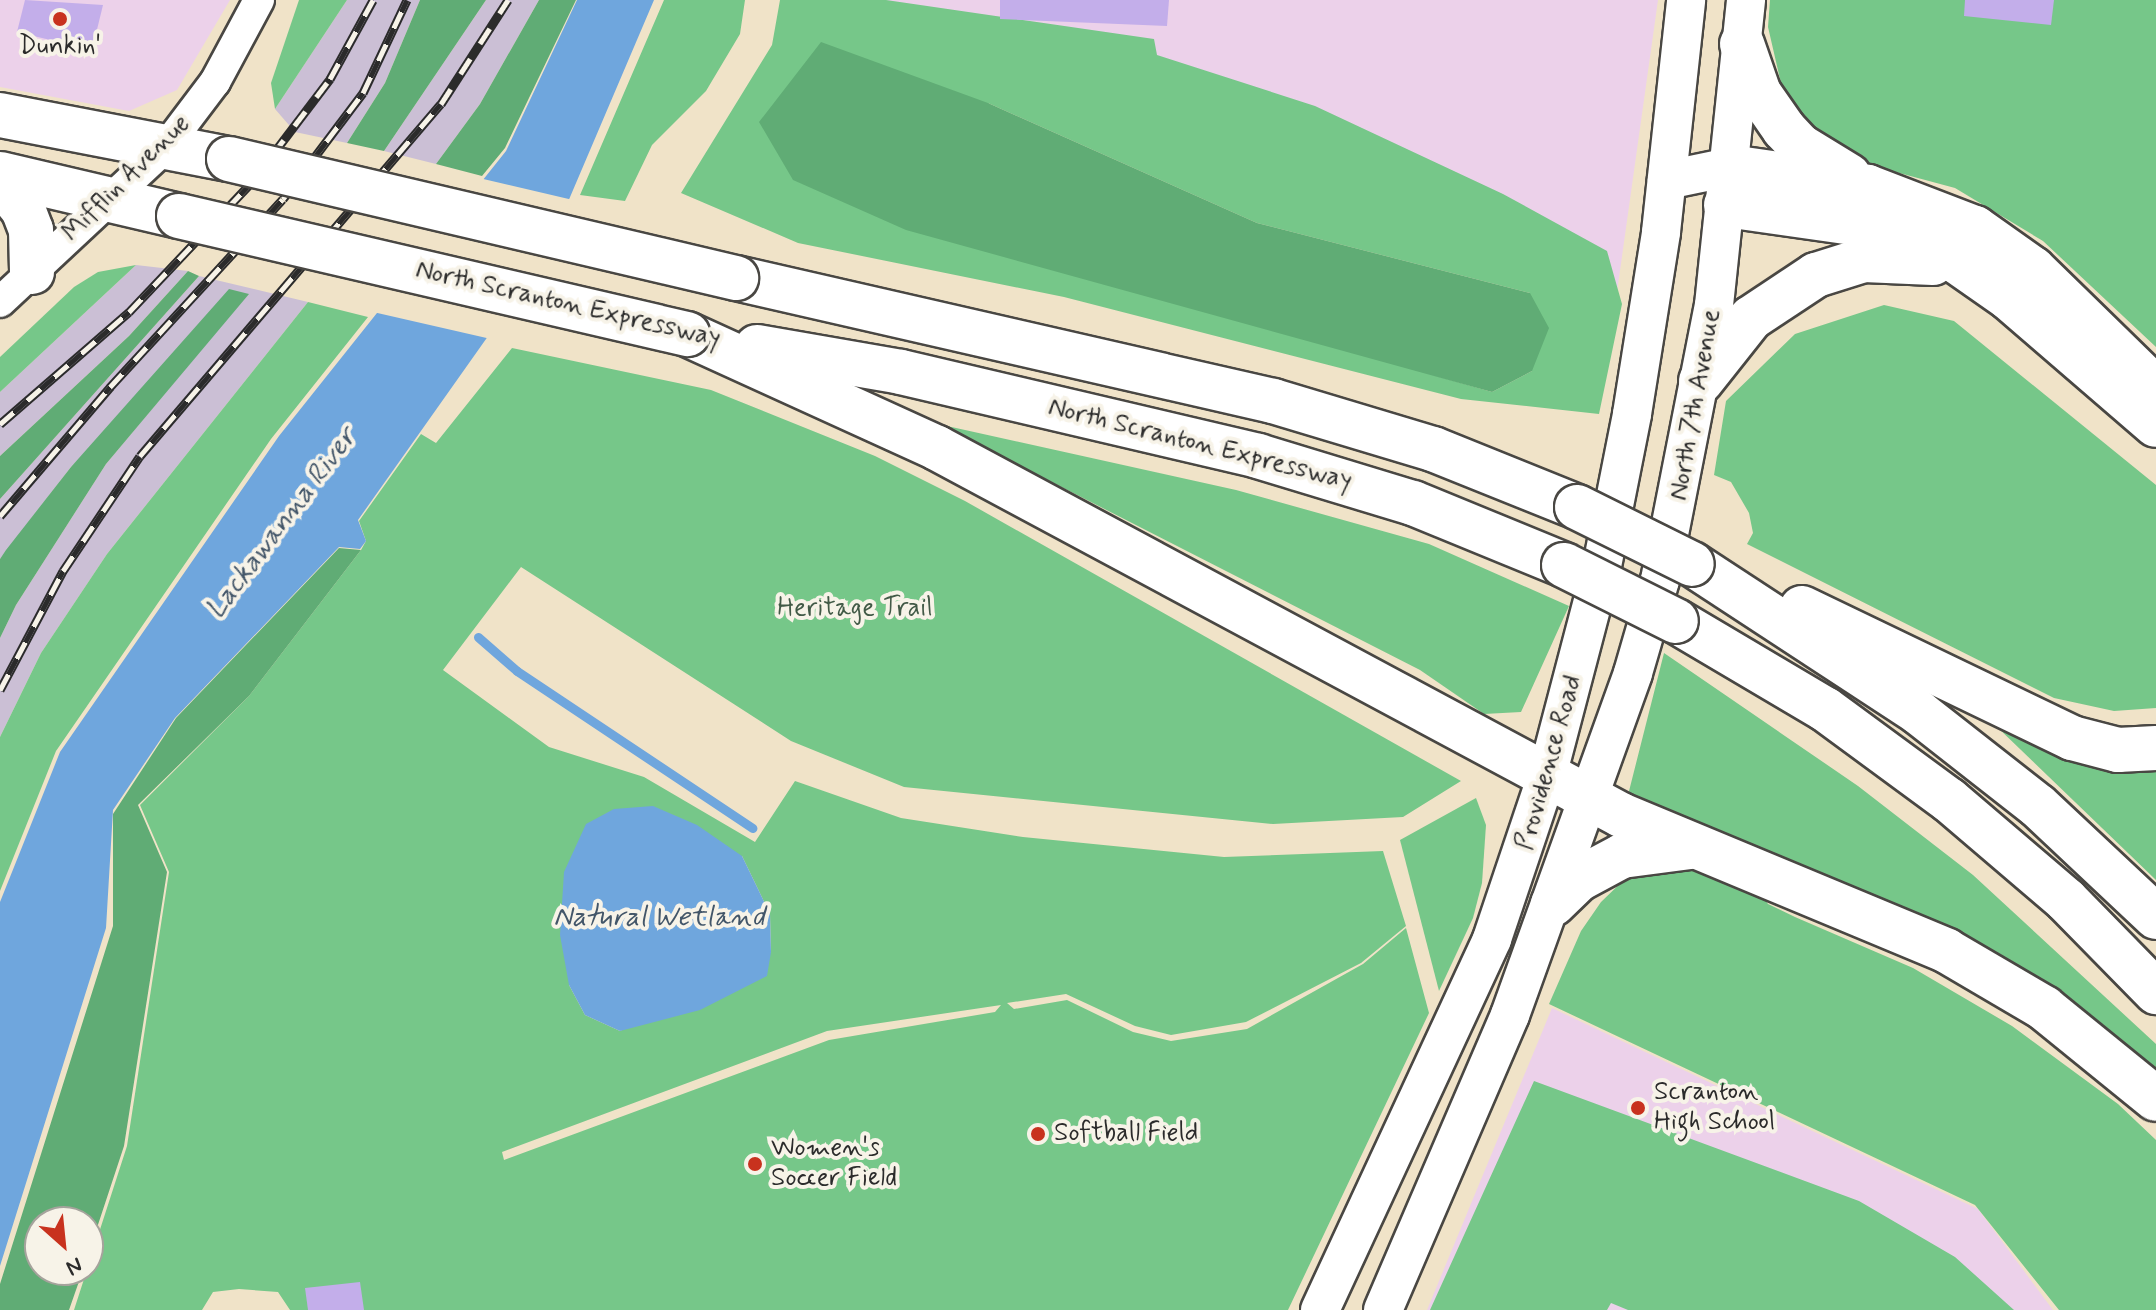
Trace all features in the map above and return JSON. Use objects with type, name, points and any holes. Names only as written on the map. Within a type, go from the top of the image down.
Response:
[{"type":"highway","points":[[1742,44],[1759,93],[1784,129],[1819,159],[1868,187],[1942,212],[2007,248],[2156,389]]},
{"type":"highway","points":[[0,115],[229,159],[1273,401],[1433,449],[1577,507],[1692,564],[1872,638],[2072,738],[2118,750],[2156,748]]},
{"type":"highway","name":"North Scranton Expressway","points":[[0,174],[687,334],[901,372],[1258,456],[1413,503],[1564,565],[1676,621],[1825,709],[1949,800],[2066,900],[2156,992]]},
{"type":"highway","points":[[0,181],[23,209],[31,230],[32,272]]},
{"type":"highway","points":[[1728,186],[1868,187]]},
{"type":"highway","points":[[1728,186],[1927,246],[1985,279],[2156,425]]},
{"type":"highway","points":[[1701,381],[1760,310],[1827,271],[1891,259],[1946,265],[1985,279]]},
{"type":"highway","points":[[687,334],[937,448],[1589,799],[1694,847],[1947,951],[2055,1017],[2156,1099]]},
{"type":"highway","points":[[1692,564],[1918,712],[2038,806],[2156,917]]},
{"type":"highway","points":[[1553,904],[1579,879],[1622,856],[1694,847]]},
{"type":"main road","points":[[1686,0],[1667,180],[1728,186]]},
{"type":"main road","name":"North 7th Avenue","points":[[1589,799],[1660,580],[1701,381],[1728,186],[1746,0]]},
{"type":"main road","name":"Providence Road","points":[[1320,1310],[1492,939],[1547,776],[1618,488],[1667,180]]},
{"type":"main road","name":"Providence Road","points":[[1383,1310],[1471,1114],[1553,904],[1589,799]]},
{"type":"street","name":"Mifflin Avenue","points":[[0,302],[165,148],[215,82],[259,0]]},
{"type":"shaded area","points":[[0,0],[230,0],[177,90],[129,111],[0,87]]},
{"type":"shaded area","points":[[347,0],[420,0],[385,83],[347,143],[295,132],[275,109]]},
{"type":"shaded area","points":[[486,0],[539,0],[480,104],[436,164],[384,151]]},
{"type":"shaded area","points":[[851,0],[1658,0],[1617,292]]},
{"type":"shaded area","points":[[136,265],[188,271],[129,336],[0,456],[0,392]]},
{"type":"shaded area","points":[[199,276],[308,302],[107,554],[41,653],[0,737],[0,638],[16,605],[106,464],[248,294],[71,467],[0,559],[0,499]]},
{"type":"shaded area","name":"Scranton High School","points":[[1552,1008],[1978,1209],[2053,1310],[1427,1310]]},
{"type":"green space","points":[[299,0],[347,0],[275,109],[271,83]]},
{"type":"green space","points":[[420,0],[486,0],[384,151],[347,143],[385,83]]},
{"type":"green space","points":[[539,0],[576,0],[505,148],[482,176],[436,164],[480,104]]},
{"type":"green space","points":[[664,0],[745,0],[740,34],[706,91],[652,145],[625,201],[580,195]]},
{"type":"green space","points":[[780,0],[886,0],[1154,39],[1157,55],[1315,106],[1503,194],[1607,251],[1622,304],[1599,414],[1461,399],[1064,297],[798,243],[681,193],[772,45]],"holes":[[[988,103],[1257,223],[1530,293],[1532,371],[1492,392],[1263,326]]]},
{"type":"green space","points":[[1770,0],[2156,0],[2156,347],[2043,241],[1955,188],[1862,163],[1803,132],[1783,92],[1768,27]]},
{"type":"green space","points":[[821,42],[988,103],[1257,223],[1530,293],[1549,328],[1532,371],[1492,392],[906,230],[793,180],[759,122]]},
{"type":"green space","points":[[136,265],[0,392],[0,357],[74,287],[98,272]]},
{"type":"green space","points":[[188,271],[199,276],[0,499],[0,456],[129,336]]},
{"type":"green space","points":[[229,289],[249,294],[106,464],[16,605],[0,638],[0,559],[71,467]]},
{"type":"green space","points":[[308,302],[368,317],[271,439],[56,751],[0,891],[0,737],[41,653],[107,554]]},
{"type":"green space","points":[[1884,305],[1954,321],[2156,485],[2156,708],[2114,711],[2054,698],[1747,544],[1753,533],[1749,513],[1731,482],[1714,475],[1726,401],[1795,334]]},
{"type":"green space","name":"Heritage Trail","points":[[512,348],[711,390],[875,456],[965,501],[1461,781],[1403,817],[1273,824],[904,787],[791,741],[521,567],[443,670],[549,747],[644,777],[755,842],[795,781],[901,818],[1023,837],[1224,857],[1383,851],[1406,926],[1361,963],[1246,1022],[1171,1035],[1135,1026],[1066,994],[1007,1003],[1014,1009],[1067,1000],[1133,1032],[1171,1041],[1247,1029],[1363,964],[1406,928],[1429,1013],[1288,1310],[290,1310],[278,1292],[239,1289],[213,1292],[202,1310],[74,1310],[82,1286],[104,1286],[104,1217],[127,1146],[169,872],[140,805],[249,696],[361,550],[366,541],[359,521],[421,434],[436,443]],"holes":[[[742,856],[770,914],[771,952],[620,1031],[585,1015],[569,985]],[[1001,1005],[995,1012],[829,1040],[504,1160],[502,1152],[827,1031]]]},
{"type":"green space","points":[[938,424],[1236,490],[1429,544],[1569,606],[1521,712],[1484,714],[1420,670]]},
{"type":"green space","points":[[339,548],[361,550],[249,696],[138,805],[167,872],[124,1146],[104,1207],[25,1206],[113,926],[113,814],[176,718]]},
{"type":"green space","points":[[1664,653],[1858,786],[1973,875],[2156,1044],[2156,1076],[1953,936],[1738,838],[1627,799]]},
{"type":"green space","points":[[1994,724],[2097,769],[2156,772],[2156,880]]},
{"type":"green space","points":[[1476,798],[1486,825],[1482,883],[1473,918],[1439,991],[1400,840]]},
{"type":"green space","points":[[1661,865],[1694,869],[1762,895],[1768,904],[1913,968],[2012,1026],[2118,1104],[2156,1140],[2156,1310],[2059,1310],[1975,1205],[1549,1004],[1581,931],[1601,902],[1630,874]]},
{"type":"green space","name":"Scranton High School","points":[[1534,1081],[1859,1201],[1955,1257],[2014,1310],[1628,1310],[1611,1303],[1607,1310],[1430,1310]]},
{"type":"green space","points":[[24,1208],[24,1286],[77,1286],[69,1310],[0,1310],[0,1284]]},
{"type":"water","name":"Lackawanna River","points":[[577,0],[654,0],[556,230],[503,315],[358,520],[366,541],[360,549],[339,547],[175,718],[113,810],[106,928],[0,1266],[0,902],[60,752],[279,436],[506,151]]},
{"type":"water","name":"Natural Wetland","points":[[653,806],[697,825],[742,856],[770,914],[771,952],[767,976],[700,1010],[620,1031],[585,1015],[569,985],[560,935],[564,872],[586,824],[614,809]]},
{"type":"pier","points":[[479,178],[573,200],[533,286],[491,339],[373,312]]},
{"type":"building","name":"Dunkin'","points":[[25,0],[103,5],[92,50],[17,32]]},
{"type":"building","points":[[1000,0],[1169,0],[1167,26],[1000,19]]},
{"type":"building","points":[[1965,0],[2054,0],[2051,25],[1964,16]]},
{"type":"building","points":[[360,1282],[364,1310],[308,1310],[305,1288]]},
{"type":"waterway","points":[[478,637],[517,671],[752,828]]},
{"type":"railway","points":[[0,424],[129,312],[251,183],[330,79],[373,0]]},
{"type":"railway","points":[[0,516],[110,387],[283,199],[363,93],[407,0]]},
{"type":"railway","points":[[0,690],[63,571],[140,456],[441,104],[508,0]]},
{"type":"place","name":"Dunkin'","points":[[60,19]]},
{"type":"place","name":"Scranton High School","points":[[1638,1108]]},
{"type":"place","name":"Softball Field","points":[[1038,1134]]},
{"type":"place","name":"Women's Soccer Field","points":[[755,1164]]}]
